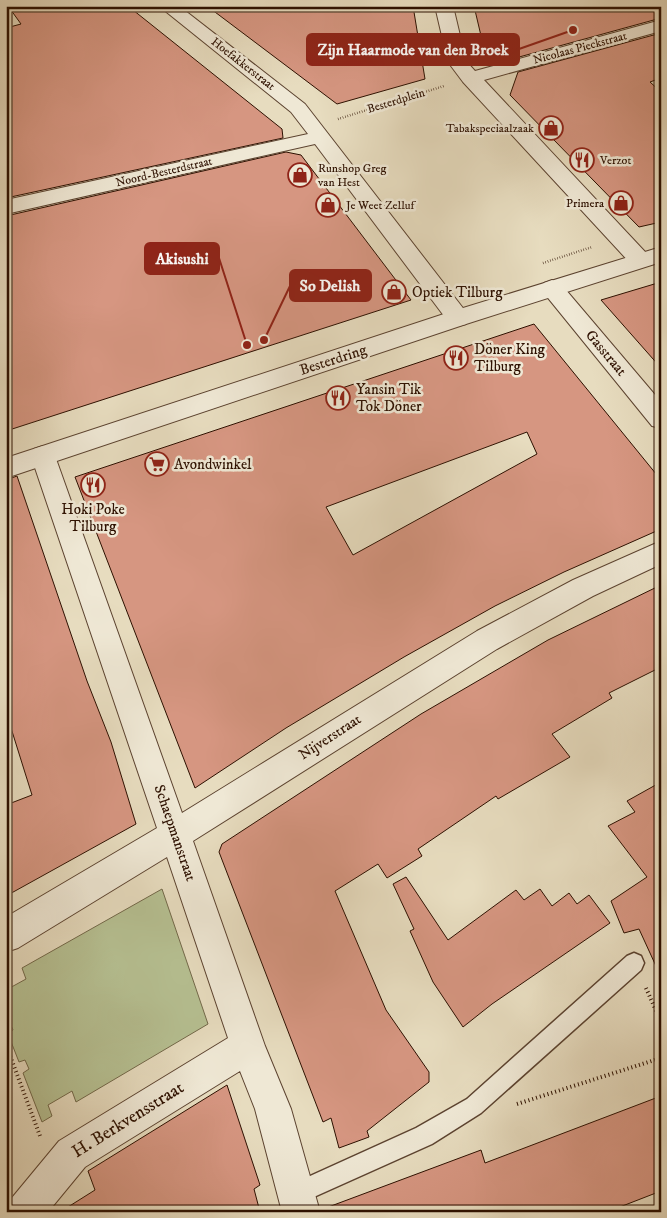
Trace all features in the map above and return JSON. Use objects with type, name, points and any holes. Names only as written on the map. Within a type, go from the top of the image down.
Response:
[{"type":"street","name":"Hoefakkerstraat","points":[[168,6],[298,108],[317,132]]},
{"type":"street","points":[[444,6],[457,62],[470,78],[620,238],[650,257]]},
{"type":"street","name":"Nicolaas Pieckstraat","points":[[470,78],[661,25]]},
{"type":"street","name":"Noord-Besterdstraat","points":[[6,207],[317,132]]},
{"type":"street","points":[[317,132],[458,318]]},
{"type":"street","name":"Besterdring","points":[[6,468],[458,318],[650,257]]},
{"type":"street","name":"Gasstraat","points":[[552,288],[661,419]]},
{"type":"street","name":"Schaepmanstraat","points":[[43,456],[248,1046],[273,1109],[298,1203]]},
{"type":"street","name":"Nijverstraat","points":[[6,936],[176,835],[414,684],[487,640],[583,588],[661,552]]},
{"type":"street","name":"H. Berkvensstraat","points":[[24,1212],[72,1154],[248,1046]]},
{"type":"lane","points":[[298,1203],[424,1136],[474,1106],[634,962]]},
{"type":"path","name":"Besterdplein","points":[[317,132],[470,78]]},
{"type":"path","points":[[535,266],[620,238]]},
{"type":"path","points":[[634,962],[661,1022]]},
{"type":"path","points":[[6,1045],[55,1174]]},
{"type":"path","points":[[474,1106],[520,1104],[661,1058]]},
{"type":"green space","points":[[162,889],[208,1024],[76,1102],[72,1091],[48,1105],[52,1116],[42,1122],[23,1073],[29,1069],[25,1060],[19,1062],[8,1034],[13,1030],[9,1021],[6,1022],[6,990],[26,979],[22,968]]},
{"type":"building","points":[[8,6],[128,6],[282,129],[283,138],[6,198],[6,28],[21,24]]},
{"type":"building","points":[[207,6],[413,6],[425,79],[337,104]]},
{"type":"building","points":[[474,6],[661,6],[661,18],[501,62],[486,57]]},
{"type":"building","points":[[661,33],[661,78],[650,82],[661,92],[661,222],[639,227],[510,95],[518,72]]},
{"type":"building","points":[[286,152],[301,155],[411,300],[6,431],[6,216]]},
{"type":"building","points":[[661,282],[661,368],[601,300]]},
{"type":"building","points":[[534,324],[661,480],[661,529],[564,572],[495,606],[404,657],[286,728],[195,788],[75,477]],"holes":[[[527,432],[537,454],[353,555],[326,507]]]},
{"type":"building","points":[[17,476],[87,681],[111,742],[136,824],[6,896],[6,805],[32,795],[11,728],[6,730],[6,480]]},
{"type":"building","points":[[661,585],[661,667],[609,693],[612,698],[552,734],[570,757],[498,799],[496,796],[418,849],[422,856],[387,878],[378,864],[335,891],[386,1010],[429,1072],[429,1082],[367,1131],[369,1137],[339,1148],[331,1118],[323,1122],[219,852],[222,844],[421,714],[548,640]]},
{"type":"building","points":[[661,782],[661,977],[639,929],[624,933],[611,901],[647,877],[608,826],[635,812],[627,801]]},
{"type":"building","points":[[406,877],[448,940],[516,890],[524,900],[540,889],[552,906],[569,893],[577,904],[589,895],[610,923],[492,1004],[463,1027],[433,982],[410,931],[414,929],[393,884]]},
{"type":"building","points":[[227,1085],[260,1185],[254,1189],[260,1212],[60,1212],[95,1190],[88,1171]]},
{"type":"building","points":[[661,1096],[661,1191],[607,1212],[324,1212],[323,1209],[481,1150],[485,1163]]},
{"type":"place","name":"Zijn Haarmode van den Broek","points":[[573,30]]},
{"type":"place","name":"Tabakspeciaalzaak","points":[[551,128]]},
{"type":"place","name":"Verzot","points":[[582,160]]},
{"type":"place","name":"Runshop Greg van Hest","points":[[300,175]]},
{"type":"place","name":"Primera","points":[[621,203]]},
{"type":"place","name":"Je Weet Zelluf","points":[[328,205]]},
{"type":"place","name":"Optiek Tilburg","points":[[394,292]]},
{"type":"place","name":"So Delish","points":[[264,340]]},
{"type":"place","name":"Akisushi","points":[[247,345]]},
{"type":"place","name":"Döner King Tilburg","points":[[456,358]]},
{"type":"place","name":"Yansin Tik Tok Döner","points":[[338,398]]},
{"type":"place","name":"Avondwinkel","points":[[157,464]]},
{"type":"place","name":"Hoki Poke Tilburg","points":[[93,485]]}]
